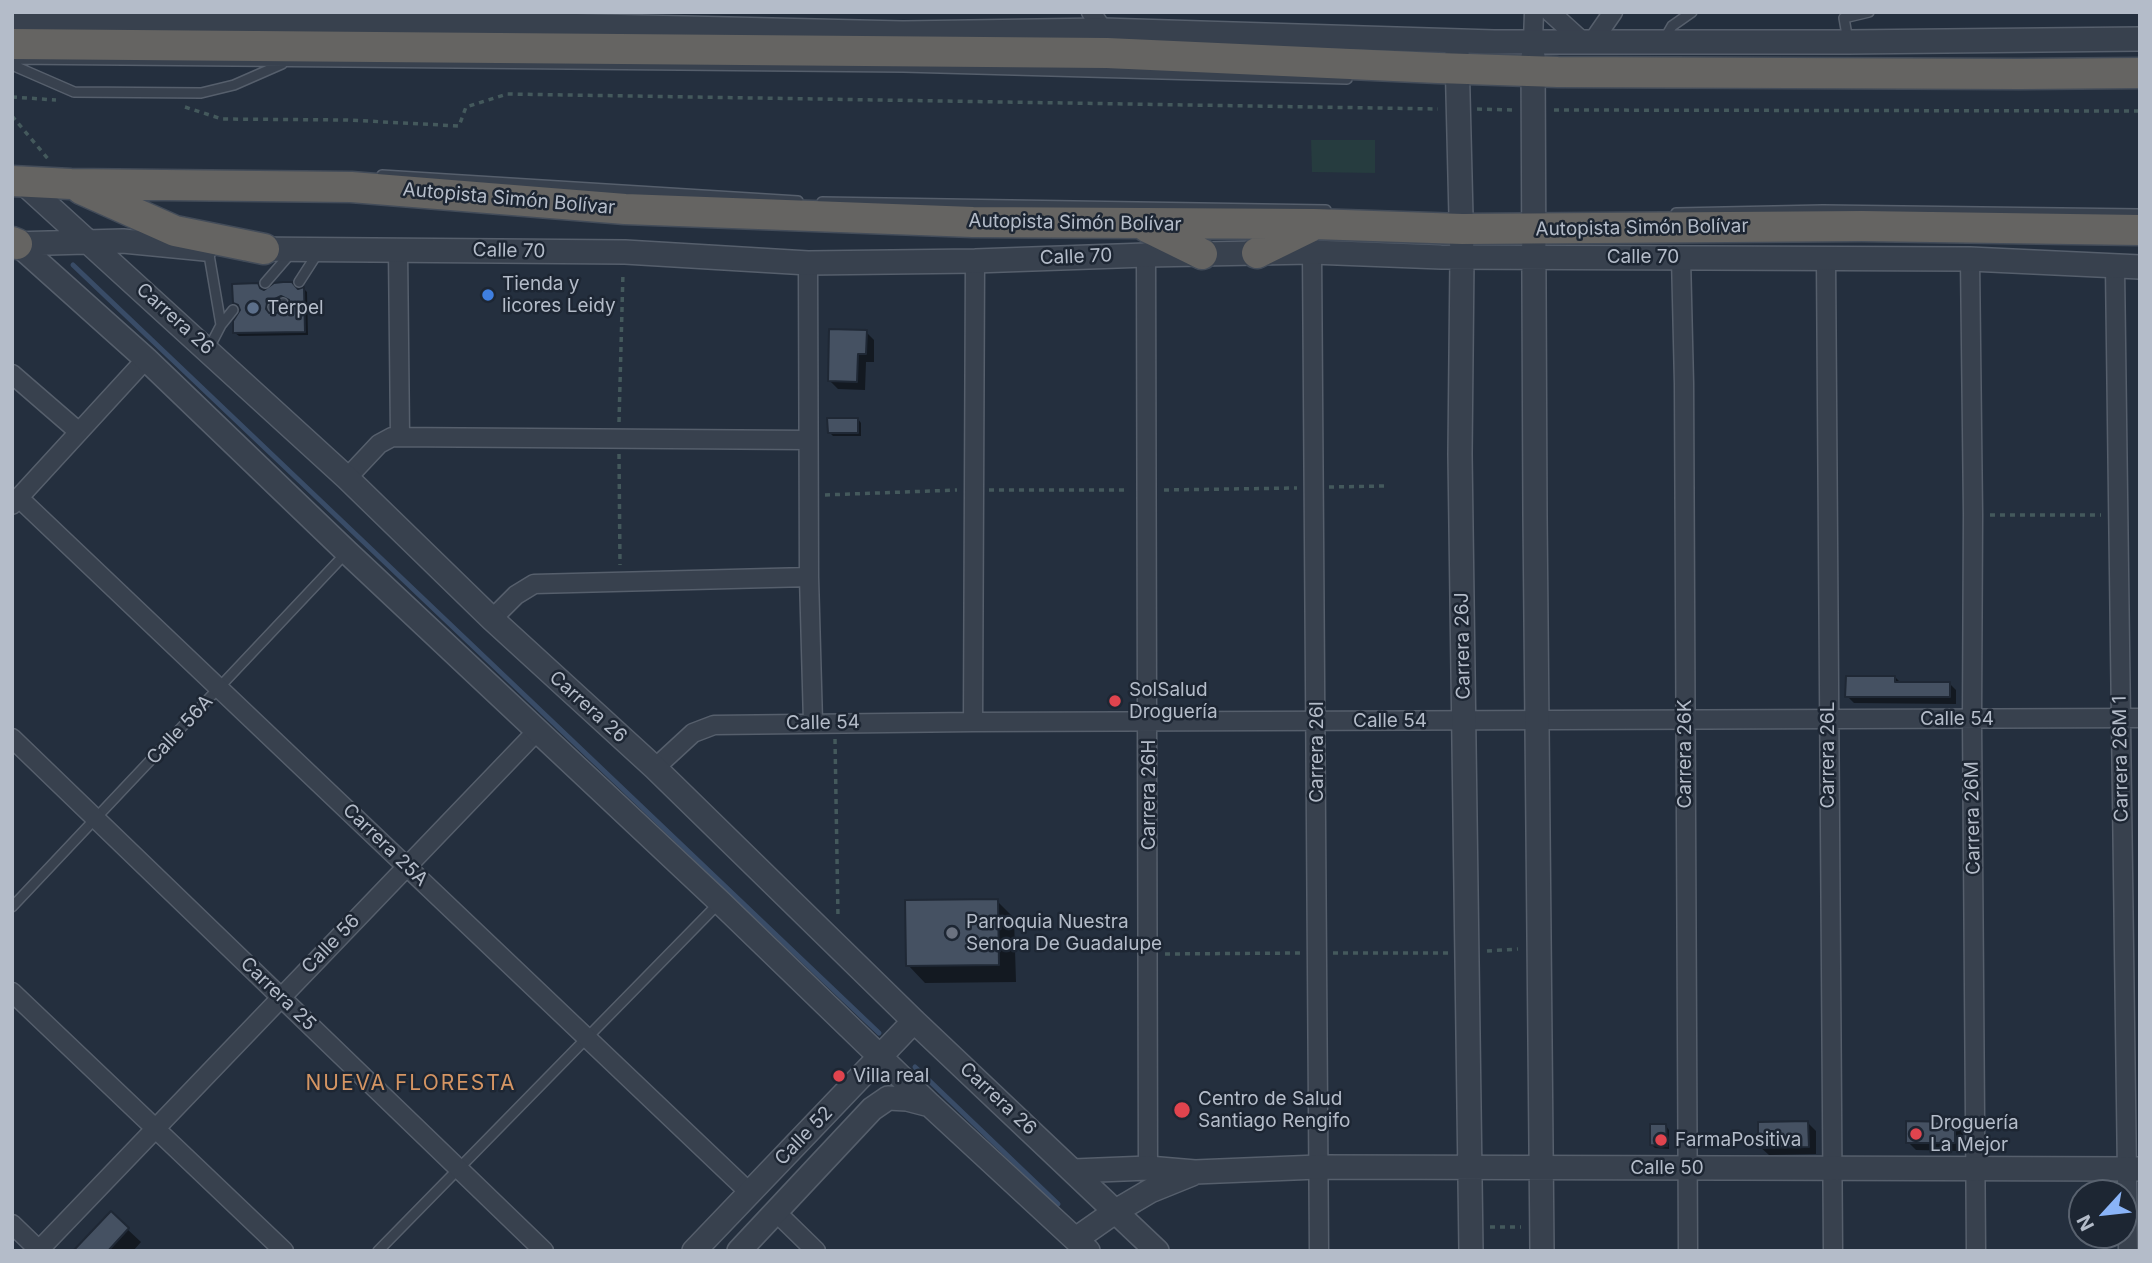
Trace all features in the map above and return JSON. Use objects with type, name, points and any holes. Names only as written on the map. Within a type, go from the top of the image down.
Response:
[{"type":"highway","points":[[12,44],[903,43],[1533,73],[2140,73]]},
{"type":"highway","name":"Autopista Simón Bolívar","points":[[16,174],[71,184],[351,187],[639,209],[973,222],[1141,224],[1313,238],[1462,227],[1862,226],[2140,230]]},
{"type":"highway","points":[[71,184],[175,231],[279,249]]},
{"type":"highway","points":[[1141,224],[1202,254]]},
{"type":"highway","points":[[1257,253],[1313,238]]},
{"type":"street","points":[[1534,12],[1542,1251]]},
{"type":"street","points":[[1550,12],[1588,41],[2140,39]]},
{"type":"street","points":[[1533,73],[1588,41],[1613,12]]},
{"type":"street","points":[[12,22],[233,18],[554,19],[903,43],[1097,21],[1458,71]]},
{"type":"street","points":[[2018,40],[2020,74]]},
{"type":"street","name":"Carrera 26J","points":[[1458,71],[1462,227],[1460,454],[1471,1251]]},
{"type":"street","name":"Carrera 26","points":[[16,174],[347,478],[492,619],[655,768],[914,1021],[1157,1251]]},
{"type":"street","name":"Calle 70","points":[[1534,227],[1681,257],[1970,259],[2115,268],[2140,267]]},
{"type":"street","name":"Carrera 26I","points":[[1313,238],[1319,1251]]},
{"type":"street","name":"Calle 70","points":[[14,242],[123,241],[208,249],[625,252],[808,262],[975,261],[1257,253]]},
{"type":"street","points":[[14,242],[146,359],[720,902],[930,1105],[1082,1245]]},
{"type":"street","points":[[398,250],[400,436]]},
{"type":"street","name":"Carrera 26H","points":[[1146,255],[1148,1168]]},
{"type":"street","name":"Carrera 26K","points":[[1681,257],[1684,384],[1688,1251]]},
{"type":"street","name":"Carrera 26L","points":[[1826,258],[1827,719],[1833,1251]]},
{"type":"street","name":"Carrera 26M","points":[[1970,259],[1976,1251]]},
{"type":"street","points":[[973,722],[975,261]]},
{"type":"street","points":[[808,262],[809,577],[813,723]]},
{"type":"street","name":"Carrera 26M 1","points":[[2115,268],[2120,718],[2133,1169],[2128,1251]]},
{"type":"street","points":[[16,501],[146,359]]},
{"type":"street","points":[[12,374],[79,432]]},
{"type":"street","points":[[347,478],[383,441],[400,436],[808,440]]},
{"type":"street","name":"Carrera 25A","points":[[16,501],[219,688],[750,1193]]},
{"type":"street","points":[[492,619],[516,595],[534,584],[809,577]]},
{"type":"street","name":"Calle 54","points":[[655,768],[701,728],[714,725],[2140,718]]},
{"type":"street","name":"Calle 56","points":[[39,1251],[280,996],[538,730]]},
{"type":"street","name":"Carrera 25","points":[[12,738],[544,1251]]},
{"type":"street","points":[[12,992],[284,1251]]},
{"type":"street","name":"Calle 52","points":[[694,1251],[914,1021]]},
{"type":"street","name":"Calle 52","points":[[739,1251],[873,1109],[888,1098],[907,1099],[930,1105]]},
{"type":"street","name":"Calle 50","points":[[1074,1171],[1148,1168],[1195,1172],[1318,1167],[2133,1169]]},
{"type":"street","name":"Calle 50","points":[[1082,1245],[1116,1211],[1150,1191],[1195,1172]]},
{"type":"street","points":[[776,1212],[816,1251]]},
{"type":"street","points":[[12,1224],[39,1251]]},
{"type":"lane","points":[[1663,41],[1672,26],[1692,12]]},
{"type":"lane","points":[[1848,42],[1844,15],[1869,12]]},
{"type":"lane","points":[[12,59],[903,67],[1357,79]]},
{"type":"lane","points":[[12,65],[74,92],[201,93],[234,85],[287,62]]},
{"type":"lane","points":[[374,174],[809,201],[1342,211]]},
{"type":"lane","points":[[1664,213],[1823,210],[2140,214]]},
{"type":"lane","points":[[208,249],[221,326]]},
{"type":"lane","points":[[265,283],[279,249]]},
{"type":"lane","points":[[299,282],[320,249]]},
{"type":"lane","points":[[273,307],[283,303]]},
{"type":"lane","points":[[208,350],[233,310]]},
{"type":"lane","name":"Calle 56A","points":[[12,907],[347,552]]},
{"type":"lane","points":[[379,1251],[720,902]]},
{"type":"path","points":[[222,119],[348,120],[458,126],[466,107],[506,94],[1534,110],[2140,111]]},
{"type":"path","points":[[12,116],[49,160]]},
{"type":"path","points":[[620,582],[618,438],[625,252]]},
{"type":"path","points":[[809,495],[973,490],[1385,486]]},
{"type":"path","points":[[1973,515],[2118,515]]},
{"type":"path","points":[[835,723],[838,947]]},
{"type":"path","points":[[1466,953],[1539,947]]},
{"type":"path","points":[[1471,1227],[1542,1228]]},
{"type":"green space","points":[[1311,140],[1375,140],[1375,173],[1312,172]]},
{"type":"building","points":[[292,282],[298,289],[304,287],[305,332],[233,333],[233,321],[240,310],[238,305],[233,303],[232,284],[258,283],[264,290],[274,283]],"holes":[[[281,296],[289,300],[289,307],[276,313],[269,313],[266,309],[267,303]]]},
{"type":"building","points":[[829,329],[867,330],[866,354],[858,354],[857,382],[828,381]]},
{"type":"building","points":[[827,418],[858,418],[858,433],[828,433]]},
{"type":"building","points":[[1846,676],[1895,676],[1895,682],[1950,682],[1950,697],[1845,697]]},
{"type":"building","name":"Parroquia Nuestra Senora De Guadalupe","points":[[998,899],[999,965],[906,966],[905,900]]},
{"type":"building","points":[[1808,1121],[1809,1147],[1758,1148],[1758,1122]]},
{"type":"building","points":[[1906,1121],[1955,1122],[1955,1143],[1906,1143]]},
{"type":"building","points":[[1650,1124],[1666,1124],[1667,1146],[1650,1145]]},
{"type":"building","points":[[111,1211],[129,1228],[108,1251],[73,1251]]},
{"type":"waterway","points":[[73,265],[879,1033]]},
{"type":"waterway","points":[[915,1067],[1058,1204]]},
{"type":"place","name":"Tienda y licores Leidy","points":[[488,295]]},
{"type":"place","name":"Terpel","points":[[253,308]]},
{"type":"place","name":"SolSalud Droguería","points":[[1115,701]]},
{"type":"place","name":"Parroquia Nuestra Senora De Guadalupe","points":[[952,933]]},
{"type":"place","name":"Villa real","points":[[839,1076]]},
{"type":"place","name":"Centro de Salud Santiago Rengifo","points":[[1182,1110]]},
{"type":"place","name":"Droguería La Mejor","points":[[1916,1134]]},
{"type":"place","name":"FarmaPositiva","points":[[1661,1140]]},
{"type":"district","name":"NUEVA FLORESTA","points":[[411,1084]]}]
